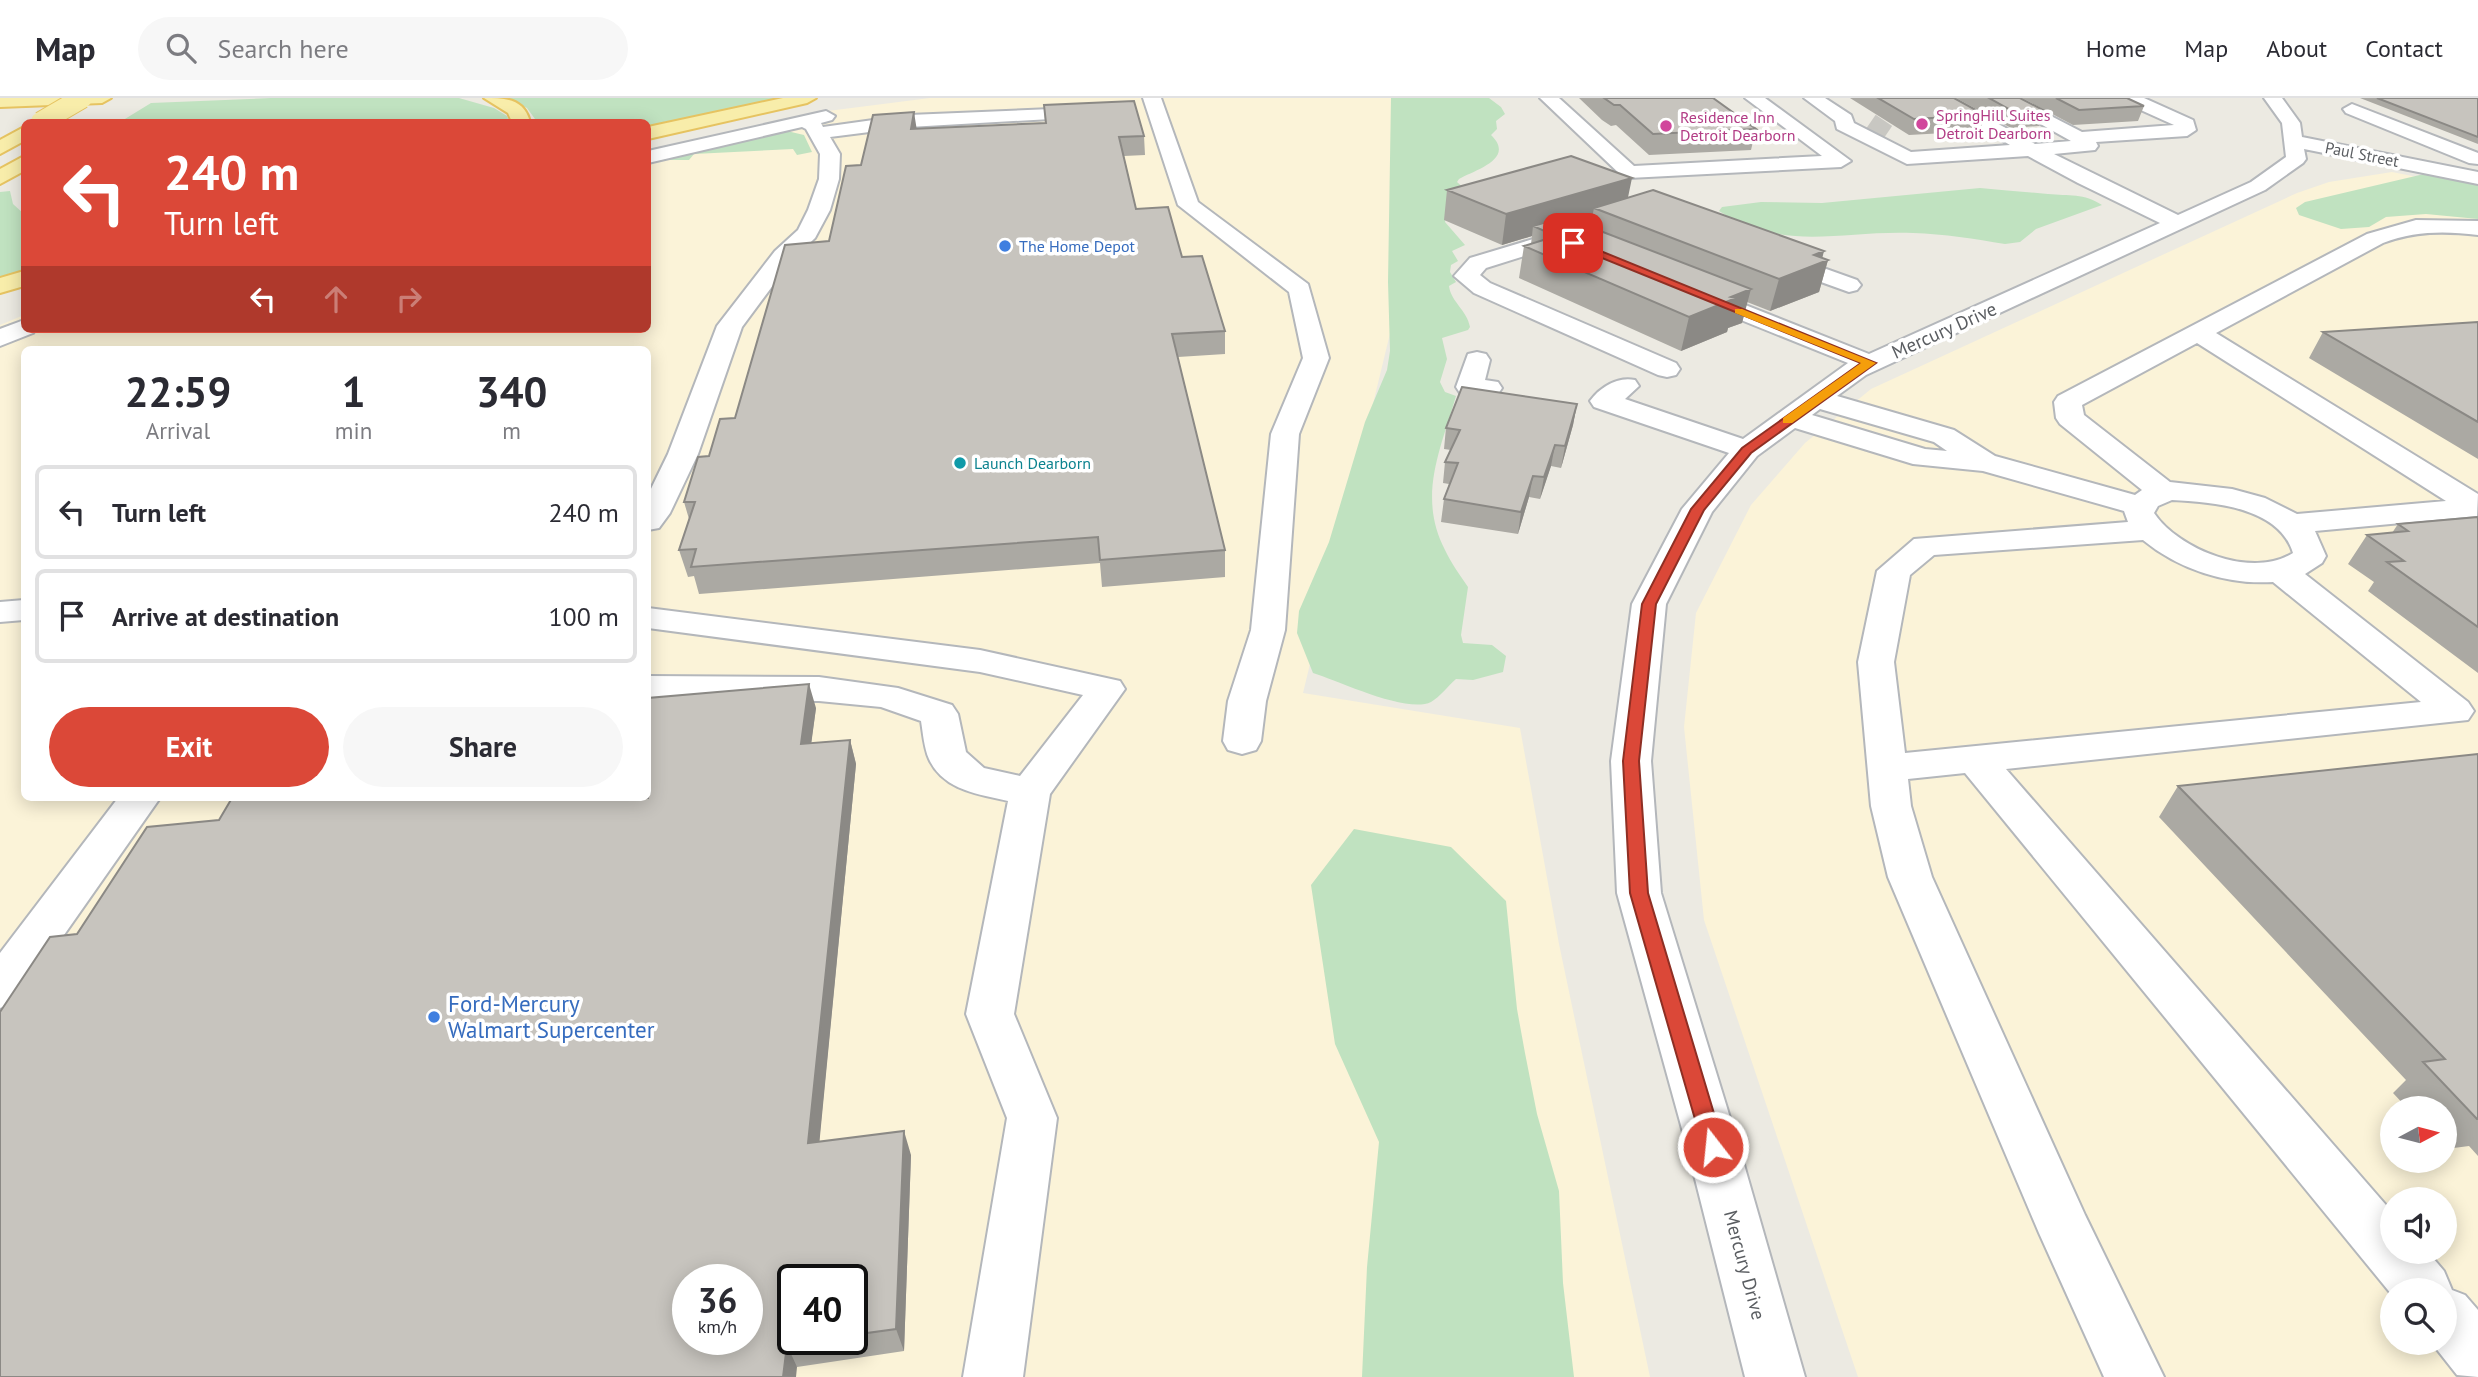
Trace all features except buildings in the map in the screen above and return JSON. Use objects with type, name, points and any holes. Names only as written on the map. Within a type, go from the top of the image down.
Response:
[{"type":"main road","points":[[46,119],[82,98]]},
{"type":"main road","points":[[493,98],[513,107],[520,114],[521,119]]},
{"type":"main road","points":[[0,102],[109,101]]},
{"type":"main road","points":[[95,118],[109,101]]},
{"type":"main road","points":[[651,133],[809,117]]},
{"type":"main road","points":[[0,178],[21,164]]},
{"type":"main road","points":[[0,286],[21,279]]},
{"type":"street","points":[[1549,98],[1629,172],[2034,152],[2088,146],[2079,138],[2003,98]]},
{"type":"street","points":[[1754,98],[1787,122],[1855,160]]},
{"type":"street","points":[[1813,98],[1844,119],[1870,123]]},
{"type":"street","points":[[1938,98],[2085,179],[2178,223]]},
{"type":"street","points":[[2079,138],[2187,130],[2186,124],[2129,98]]},
{"type":"street","points":[[2273,98],[2291,123],[2295,141]]},
{"type":"street","points":[[651,156],[809,117],[942,101]]},
{"type":"street","points":[[1150,106],[1189,205],[1300,289],[1317,358],[1285,434],[1268,630],[1247,701],[1242,741]]},
{"type":"street","name":"Paul Street","points":[[2352,109],[2478,160]]},
{"type":"street","points":[[809,117],[909,121],[1115,111]]},
{"type":"street","points":[[651,517],[683,454],[730,326],[783,256],[807,233],[819,210],[829,179],[830,154],[809,117]]},
{"type":"street","points":[[1844,119],[1844,125],[1863,138],[1886,140],[1907,158]]},
{"type":"street","points":[[1755,123],[1787,122]]},
{"type":"street","name":"Paul Street","points":[[2295,141],[2478,178]]},
{"type":"street","name":"Mercury Drive","points":[[1775,1377],[1713,1147],[1639,893],[1631,761],[1649,604],[1698,509],[1746,450],[1857,369],[2258,186],[2296,159],[2295,141]]},
{"type":"street","points":[[2085,179],[2167,199],[2215,205]]},
{"type":"street","points":[[2134,1377],[2066,1233],[1910,877],[1891,806],[1876,662],[1894,571],[1925,545],[2151,510],[2197,491],[2253,504],[2290,524],[2308,543],[2310,556],[2301,566],[2281,572],[2244,570],[2202,561],[2176,550],[2151,510],[2070,418],[2068,401],[2358,246],[2397,229],[2426,225],[2478,228]]},
{"type":"street","points":[[1586,229],[1478,263],[1466,276],[1482,288],[1667,369]]},
{"type":"street","points":[[1559,238],[1597,253]]},
{"type":"street","points":[[1752,249],[1849,285]]},
{"type":"street","points":[[1679,287],[1870,363]]},
{"type":"street","points":[[0,338],[21,329]]},
{"type":"street","points":[[2199,333],[2477,507],[2290,524]]},
{"type":"street","points":[[1477,360],[1470,387],[1488,388]]},
{"type":"street","points":[[1604,395],[1746,450]]},
{"type":"street","points":[[1816,399],[1944,436],[1985,462]]},
{"type":"street","points":[[1791,418],[1923,458],[1985,462],[2151,510]]},
{"type":"street","points":[[1887,768],[2455,711],[2281,572]]},
{"type":"street","points":[[0,612],[21,610]]},
{"type":"street","points":[[651,618],[980,661],[1107,689],[1030,792],[990,1014],[1032,1118],[993,1377]]},
{"type":"street","points":[[651,687],[819,689],[885,696],[939,714],[947,757],[971,779],[1030,792]]},
{"type":"street","points":[[1975,759],[2414,1278]]},
{"type":"street","points":[[0,989],[56,909],[138,801]]},
{"type":"street","points":[[2457,1329],[2478,1354]]},
{"type":"shaded area","points":[[930,98],[1447,98],[1303,693],[1520,728],[1559,944],[1650,1377],[0,1377],[0,325],[21,316],[21,333],[651,333],[651,150],[820,112]]},
{"type":"shaded area","points":[[2392,172],[2478,189],[2478,1377],[1858,1377],[1704,920],[1684,727],[1696,613],[1751,505],[1805,443],[1871,389],[2297,193],[2329,182]]},
{"type":"green space","points":[[271,98],[459,98],[494,108],[508,119],[125,119],[151,103]]},
{"type":"green space","points":[[506,98],[799,98],[651,130],[651,119],[535,119],[527,108]]},
{"type":"green space","points":[[1391,98],[1489,98],[1501,107],[1505,114],[1496,121],[1497,129],[1491,135],[1499,151],[1496,157],[1459,179],[1457,182],[1466,190],[1446,214],[1445,222],[1465,245],[1452,251],[1458,261],[1451,265],[1450,272],[1456,282],[1449,286],[1450,292],[1470,327],[1442,338],[1447,359],[1440,382],[1445,392],[1456,396],[1434,473],[1432,492],[1437,530],[1447,555],[1468,587],[1461,635],[1463,643],[1492,645],[1506,656],[1503,672],[1473,680],[1456,679],[1434,700],[1420,705],[1373,695],[1313,673],[1297,633],[1299,611],[1329,542],[1365,422],[1387,370],[1390,351],[1388,282]]},
{"type":"green space","points":[[787,131],[804,135],[812,152],[797,155],[793,149],[694,154],[689,160],[663,160]]},
{"type":"green space","points":[[2424,174],[2478,185],[2478,219],[2426,214],[2386,217],[2369,227],[2341,229],[2299,215],[2296,208],[2305,202]]},
{"type":"green space","points":[[1980,188],[2076,196],[2089,198],[2102,205],[2036,229],[2020,242],[2005,244],[1913,233],[1790,236],[1743,224],[1719,211],[1722,207],[1761,202],[1822,203]]},
{"type":"green space","points":[[10,191],[13,204],[21,211],[21,277],[0,283],[0,192]]},
{"type":"green space","points":[[1354,829],[1451,847],[1506,901],[1517,1009],[1525,1053],[1537,1114],[1559,1191],[1563,1283],[1574,1377],[1362,1377],[1367,1267],[1379,1142],[1335,1044],[1311,885]]},
{"type":"tunnel","points":[[1870,123],[1889,136]]},
{"type":"slow traffic","points":[[1739,311],[1870,363],[1857,369],[1787,420]]},
{"type":"place","name":"SpringHill Suites Detroit Dearborn","points":[[1922,124]]},
{"type":"place","name":"Residence Inn Detroit Dearborn","points":[[1666,126]]},
{"type":"place","name":"The Home Depot","points":[[1005,246]]},
{"type":"place","name":"Launch Dearborn","points":[[960,463]]},
{"type":"place","name":"Ford-Mercury Walmart Supercenter","points":[[434,1017]]},
{"type":"route","points":[[1573,243],[1870,363],[1857,369],[1746,450],[1698,509],[1649,604],[1631,761],[1639,893],[1713,1147]]}]
